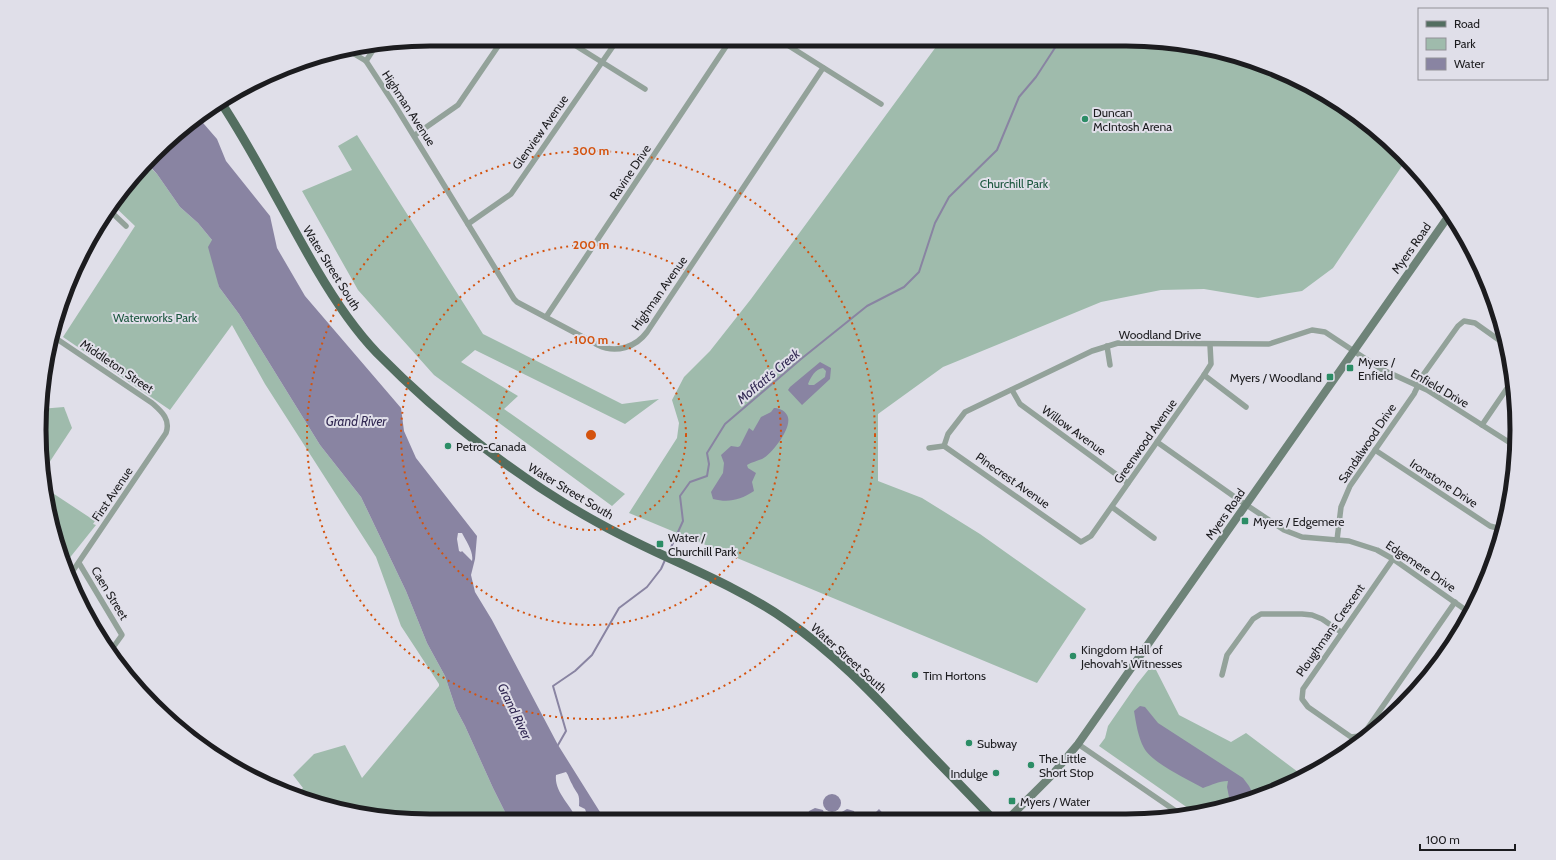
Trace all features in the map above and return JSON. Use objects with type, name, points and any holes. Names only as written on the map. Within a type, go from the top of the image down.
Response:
[{"type":"main road","name":"Water Street South","points":[[223,107],[308,255],[338,304],[374,350],[416,391],[507,466],[604,526],[757,602],[786,620],[819,644],[873,694],[988,814]]},
{"type":"main road","name":"Myers Road","points":[[1013,814],[1052,774],[1078,744],[1446,219]]},
{"type":"street","points":[[415,135],[458,105],[499,46]]},
{"type":"street","points":[[577,46],[644,89]]},
{"type":"street","name":"Glenview Avenue","points":[[468,224],[511,194],[613,46]]},
{"type":"street","name":"Ravine Drive","points":[[546,317],[726,46]]},
{"type":"street","points":[[789,46],[881,104]]},
{"type":"street","points":[[366,61],[374,50]]},
{"type":"street","name":"Highman Avenue","points":[[354,53],[366,61],[415,135],[514,299],[598,345],[616,349],[626,347],[642,339],[823,68]]},
{"type":"street","points":[[113,214],[126,226]]},
{"type":"street","name":"Sandalwood Drive","points":[[1336,540],[1339,515],[1345,493],[1414,394],[1423,375],[1455,329],[1462,322],[1467,321],[1475,323],[1499,340]]},
{"type":"street","name":"Woodland Drive","points":[[944,446],[948,434],[965,412],[1092,351],[1118,343],[1210,345],[1269,344],[1312,330],[1325,332],[1353,352]]},
{"type":"street","name":"Middleton Street","points":[[57,339],[152,403],[163,413],[167,421]]},
{"type":"street","name":"Greenwood Avenue","points":[[1081,542],[1091,536],[1112,508],[1204,375],[1211,364],[1210,345]]},
{"type":"street","points":[[1107,346],[1110,365]]},
{"type":"street","name":"Enfield Drive","points":[[1353,352],[1387,373],[1418,385],[1510,442]]},
{"type":"street","points":[[1204,375],[1246,407]]},
{"type":"street","points":[[1482,425],[1508,387]]},
{"type":"street","name":"Willow Avenue","points":[[1012,390],[1020,404],[1128,483]]},
{"type":"street","name":"First Avenue","points":[[73,571],[166,433],[168,428],[167,421]]},
{"type":"street","name":"Edgemere Drive","points":[[1157,442],[1277,527],[1290,533],[1312,539],[1336,540],[1367,546],[1393,559],[1465,610]]},
{"type":"street","points":[[929,448],[944,446]]},
{"type":"street","name":"Pinecrest Avenue","points":[[944,446],[1081,542]]},
{"type":"street","name":"Ironstone Drive","points":[[1375,450],[1490,526],[1497,528]]},
{"type":"street","points":[[1112,508],[1154,538]]},
{"type":"street","name":"Ploughmans Crescent","points":[[1358,736],[1350,737],[1308,708],[1302,699],[1303,689],[1341,632],[1393,559]]},
{"type":"street","name":"Caen Street","points":[[79,563],[122,635],[114,647]]},
{"type":"street","name":"Ploughmans Crescent","points":[[1366,730],[1455,602]]},
{"type":"street","points":[[1222,675],[1227,655],[1253,619],[1261,614],[1295,614],[1312,616],[1322,619],[1341,632]]},
{"type":"street","points":[[1078,744],[1176,811]]},
{"type":"green space","name":"Churchill Park","points":[[937,46],[1151,47],[1201,53],[1225,59],[1273,75],[1318,97],[1360,125],[1403,164],[1333,268],[1302,291],[1258,298],[1204,289],[1161,290],[1101,302],[943,367],[878,414],[878,481],[922,498],[980,534],[1086,609],[1037,683],[629,513],[677,438],[679,423],[672,400],[684,377],[710,351],[751,299]]},
{"type":"green space","points":[[357,135],[483,334],[622,404],[659,399],[625,424],[475,350],[461,362],[518,396],[504,409],[625,494],[612,506],[434,375],[358,290],[302,191],[352,170],[338,146]]},
{"type":"green space","name":"Waterworks Park","points":[[150,167],[157,174],[180,207],[198,223],[212,240],[219,287],[239,314],[320,445],[361,497],[406,591],[427,643],[445,676],[456,709],[506,814],[430,814],[380,811],[355,807],[300,791],[303,788],[293,775],[314,754],[345,745],[362,778],[439,686],[439,684],[401,626],[376,557],[265,384],[232,325],[170,410],[63,337],[135,226],[117,208],[125,196]]},
{"type":"green space","points":[[64,407],[72,428],[48,465],[46,430],[47,408]]},
{"type":"green space","points":[[51,492],[95,521],[93,524],[96,525],[68,559],[59,529]]},
{"type":"green space","points":[[1153,664],[1179,715],[1231,742],[1246,733],[1299,773],[1273,785],[1249,794],[1189,809],[1099,746],[1105,738],[1108,726],[1137,684]]},
{"type":"water","name":"Grand River","points":[[202,121],[217,139],[226,161],[270,216],[277,248],[305,296],[401,408],[404,431],[416,458],[477,536],[475,559],[471,575],[475,592],[492,620],[558,745],[601,814],[587,814],[585,809],[579,806],[579,796],[566,772],[556,775],[556,781],[560,793],[574,814],[506,814],[456,709],[445,676],[427,643],[406,591],[361,497],[320,445],[239,314],[219,287],[208,247],[212,240],[198,223],[180,207],[150,167],[177,141]],"holes":[[[458,533],[462,533],[471,550],[472,561],[462,551],[459,551],[457,539]]]},
{"type":"water","points":[[820,362],[831,368],[830,379],[802,405],[788,390]],"holes":[[[823,368],[826,371],[825,377],[814,385],[808,384],[812,376],[818,370]]]},
{"type":"water","points":[[774,408],[778,408],[786,413],[788,420],[787,426],[781,439],[771,452],[762,459],[747,465],[748,468],[756,473],[752,482],[754,491],[744,497],[729,501],[713,499],[711,492],[723,473],[724,463],[721,455],[731,446],[740,446],[749,428],[753,431],[761,417],[771,412]]},
{"type":"water","points":[[1140,706],[1145,707],[1158,723],[1243,778],[1252,793],[1227,800],[1229,797],[1227,787],[1228,781],[1218,782],[1203,788],[1162,765],[1148,754],[1144,748],[1136,725],[1134,711]]},
{"type":"water","points":[[832,794],[836,795],[840,799],[840,807],[836,811],[832,812],[828,811],[824,807],[823,803],[824,799],[828,795]]},
{"type":"water","points":[[815,808],[823,810],[824,814],[808,814],[809,811]]},
{"type":"water","points":[[847,809],[854,811],[855,814],[840,814]]},
{"type":"water","points":[[879,809],[884,814],[874,814]]},
{"type":"waterway","name":"Moffatt's Creek","points":[[668,554],[683,521],[680,496],[690,482],[707,476],[709,464],[707,453],[725,424],[801,359],[867,306],[904,287],[919,272],[935,223],[949,197],[997,150],[1019,97],[1036,77],[1056,46]]},
{"type":"waterway","name":"Moffatt's Creek","points":[[558,745],[566,731],[553,686],[575,671],[592,655],[619,608],[647,587],[661,569],[665,560]]},
{"type":"place","name":"Duncan McIntosh Arena","points":[[1085,119]]},
{"type":"place","name":"Myers / Enfield","points":[[1350,368]]},
{"type":"place","name":"Myers / Woodland","points":[[1330,377]]},
{"type":"place","name":"Petro-Canada","points":[[448,446]]},
{"type":"place","name":"Myers / Edgemere","points":[[1245,521]]},
{"type":"place","name":"Water / Churchill Park","points":[[660,544]]},
{"type":"place","name":"Kingdom Hall of Jehovah's Witnesses","points":[[1073,656]]},
{"type":"place","name":"Tim Hortons","points":[[915,675]]},
{"type":"place","name":"Subway","points":[[969,743]]},
{"type":"place","name":"The Little Short Stop","points":[[1031,765]]},
{"type":"place","name":"Indulge","points":[[996,773]]},
{"type":"place","name":"Myers / Water","points":[[1012,801]]}]
